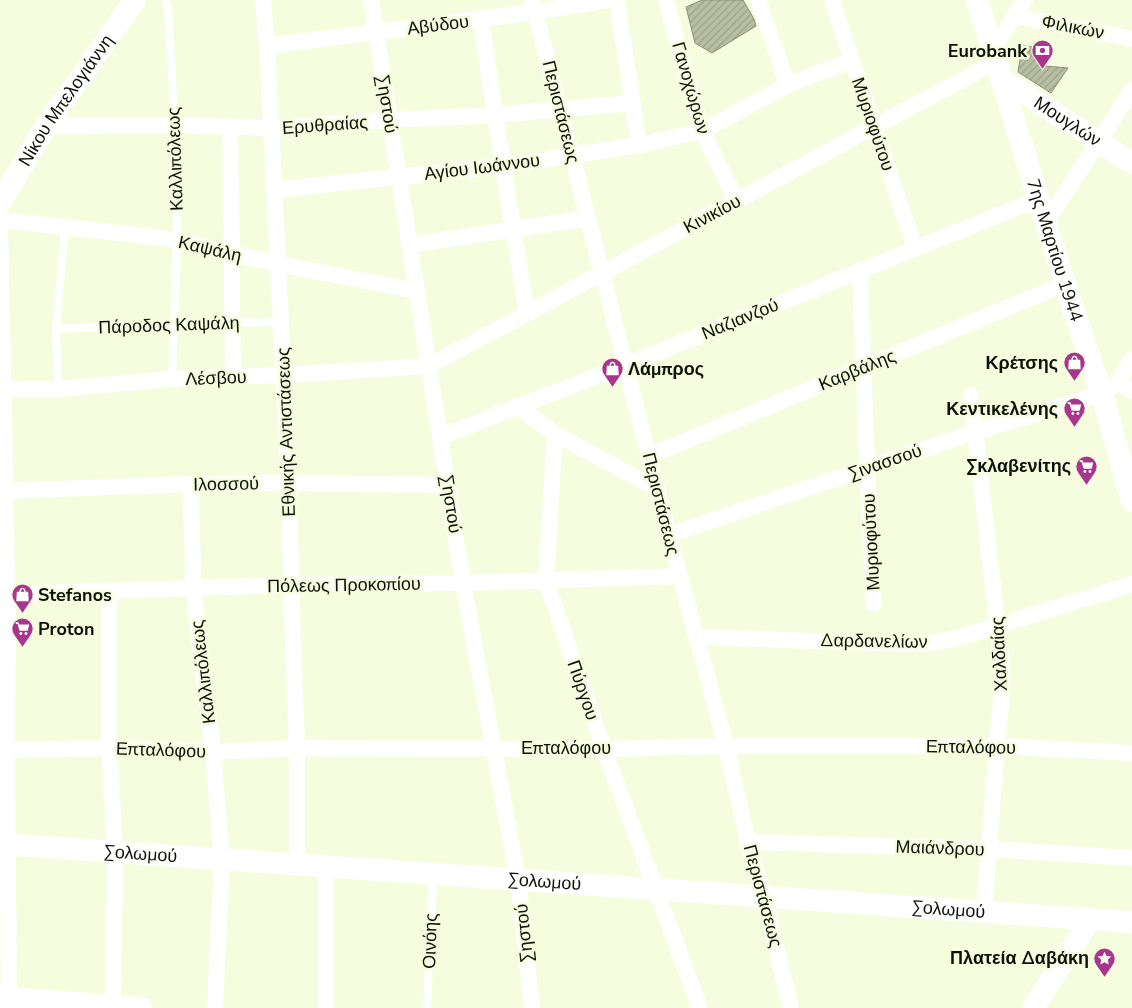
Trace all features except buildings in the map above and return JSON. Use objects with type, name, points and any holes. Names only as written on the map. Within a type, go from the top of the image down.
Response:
[{"type":"street","name":"Νίκου Μπελογιάννη","points":[[0,203],[46,126],[135,0]]},
{"type":"street","name":"Εθνικής Αντιστάσεως","points":[[263,0],[267,46],[289,483],[290,585],[298,748],[297,865]]},
{"type":"street","name":"Σηστού","points":[[371,0],[464,583],[518,880],[532,1008]]},
{"type":"street","name":"Αβύδου","points":[[267,46],[481,20],[533,6],[608,0]]},
{"type":"street","points":[[617,0],[639,145]]},
{"type":"street","name":"Γανοχώρων","points":[[666,0],[702,131],[737,201]]},
{"type":"street","points":[[758,0],[788,85]]},
{"type":"street","name":"Μυριοφύτου","points":[[832,0],[915,248]]},
{"type":"street","name":"7ης Μαρτίου 1944","points":[[977,0],[1065,284],[1110,388],[1132,501]]},
{"type":"street","points":[[997,64],[1015,16],[1025,0]]},
{"type":"street","name":"Περιστάσεως","points":[[533,6],[669,535],[726,746],[748,842],[792,1008]]},
{"type":"street","name":"Φιλικών","points":[[1015,16],[1132,39]]},
{"type":"street","points":[[481,20],[494,115],[526,314]]},
{"type":"street","name":"Αγίου Ιωάννου","points":[[274,190],[502,166],[639,145],[702,131],[788,85],[852,60]]},
{"type":"street","name":"Κινικίου","points":[[429,366],[874,127],[997,64]]},
{"type":"street","name":"Μουγλών","points":[[997,64],[1098,142],[1132,163]]},
{"type":"street","points":[[1046,223],[1132,90]]},
{"type":"street","name":"Ερυθραίας","points":[[46,126],[175,125],[271,128],[494,115],[633,103]]},
{"type":"street","points":[[230,127],[234,377]]},
{"type":"street","name":"Ναζιανζού","points":[[440,437],[626,365],[1038,199]]},
{"type":"street","points":[[410,245],[588,218]]},
{"type":"street","name":"Καψάλη","points":[[0,220],[165,238],[278,264],[417,291]]},
{"type":"street","points":[[0,233],[3,389],[2,466],[5,490],[3,556],[7,594],[4,613],[3,750],[6,1001],[113,1005],[141,1008]]},
{"type":"street","name":"Μυριοφύτου","points":[[860,270],[874,604]]},
{"type":"street","name":"Καρβάλης","points":[[649,456],[1065,284]]},
{"type":"street","points":[[1110,388],[1132,359]]},
{"type":"street","name":"Λέσβου","points":[[3,389],[58,389],[172,379],[284,375],[429,366]]},
{"type":"street","points":[[1110,388],[1132,390]]},
{"type":"street","name":"Σινασσού","points":[[669,535],[1110,388]]},
{"type":"street","name":"Χαλδαίας","points":[[971,396],[1002,664],[1002,693],[984,913]]},
{"type":"street","points":[[517,406],[556,434],[658,489]]},
{"type":"street","name":"Πύργου","points":[[556,434],[546,581],[604,749],[700,1008]]},
{"type":"street","name":"Ιλοσσού","points":[[5,490],[191,484],[448,485]]},
{"type":"street","name":"Καλλιπόλεως","points":[[191,484],[193,588],[213,752],[222,860],[215,1008]]},
{"type":"street","name":"Πόλεως Προκοπίου","points":[[7,594],[680,576]]},
{"type":"street","name":"Δαρδανελίων","points":[[697,637],[907,644],[932,643],[962,637],[1132,584]]},
{"type":"street","points":[[109,591],[109,748],[115,852],[113,1005]]},
{"type":"street","name":"Επταλόφου","points":[[3,750],[109,748],[213,752],[298,748],[604,749],[726,746],[997,746],[1132,753]]},
{"type":"street","name":"Μαιάνδρου","points":[[748,842],[990,849],[1132,858]]},
{"type":"street","name":"Σολωμού","points":[[4,844],[1090,920]]},
{"type":"street","points":[[326,867],[326,1008]]},
{"type":"street","points":[[1033,1008],[1090,920],[1132,922]]},
{"type":"lane","name":"Καλλιπόλεως","points":[[165,0],[168,9],[175,125],[177,241],[172,379]]},
{"type":"lane","points":[[58,389],[56,328],[65,227]]},
{"type":"lane","name":"Πάροδος Καψάλη","points":[[56,328],[281,322]]},
{"type":"lane","name":"Οινόης","points":[[427,1008],[433,874]]},
{"type":"place","name":"Eurobank","points":[[1043,70]]},
{"type":"place","name":"Κρέτσης","points":[[1074,382]]},
{"type":"place","name":"Λάμπρος","points":[[612,388]]},
{"type":"place","name":"Κεντικελένης","points":[[1074,428]]},
{"type":"place","name":"Σκλαβενίτης","points":[[1087,485]]},
{"type":"place","name":"Stefanos","points":[[22,614]]},
{"type":"place","name":"Proton","points":[[22,648]]},
{"type":"place","name":"Πλατεία Δαβάκη","points":[[1105,977]]}]
